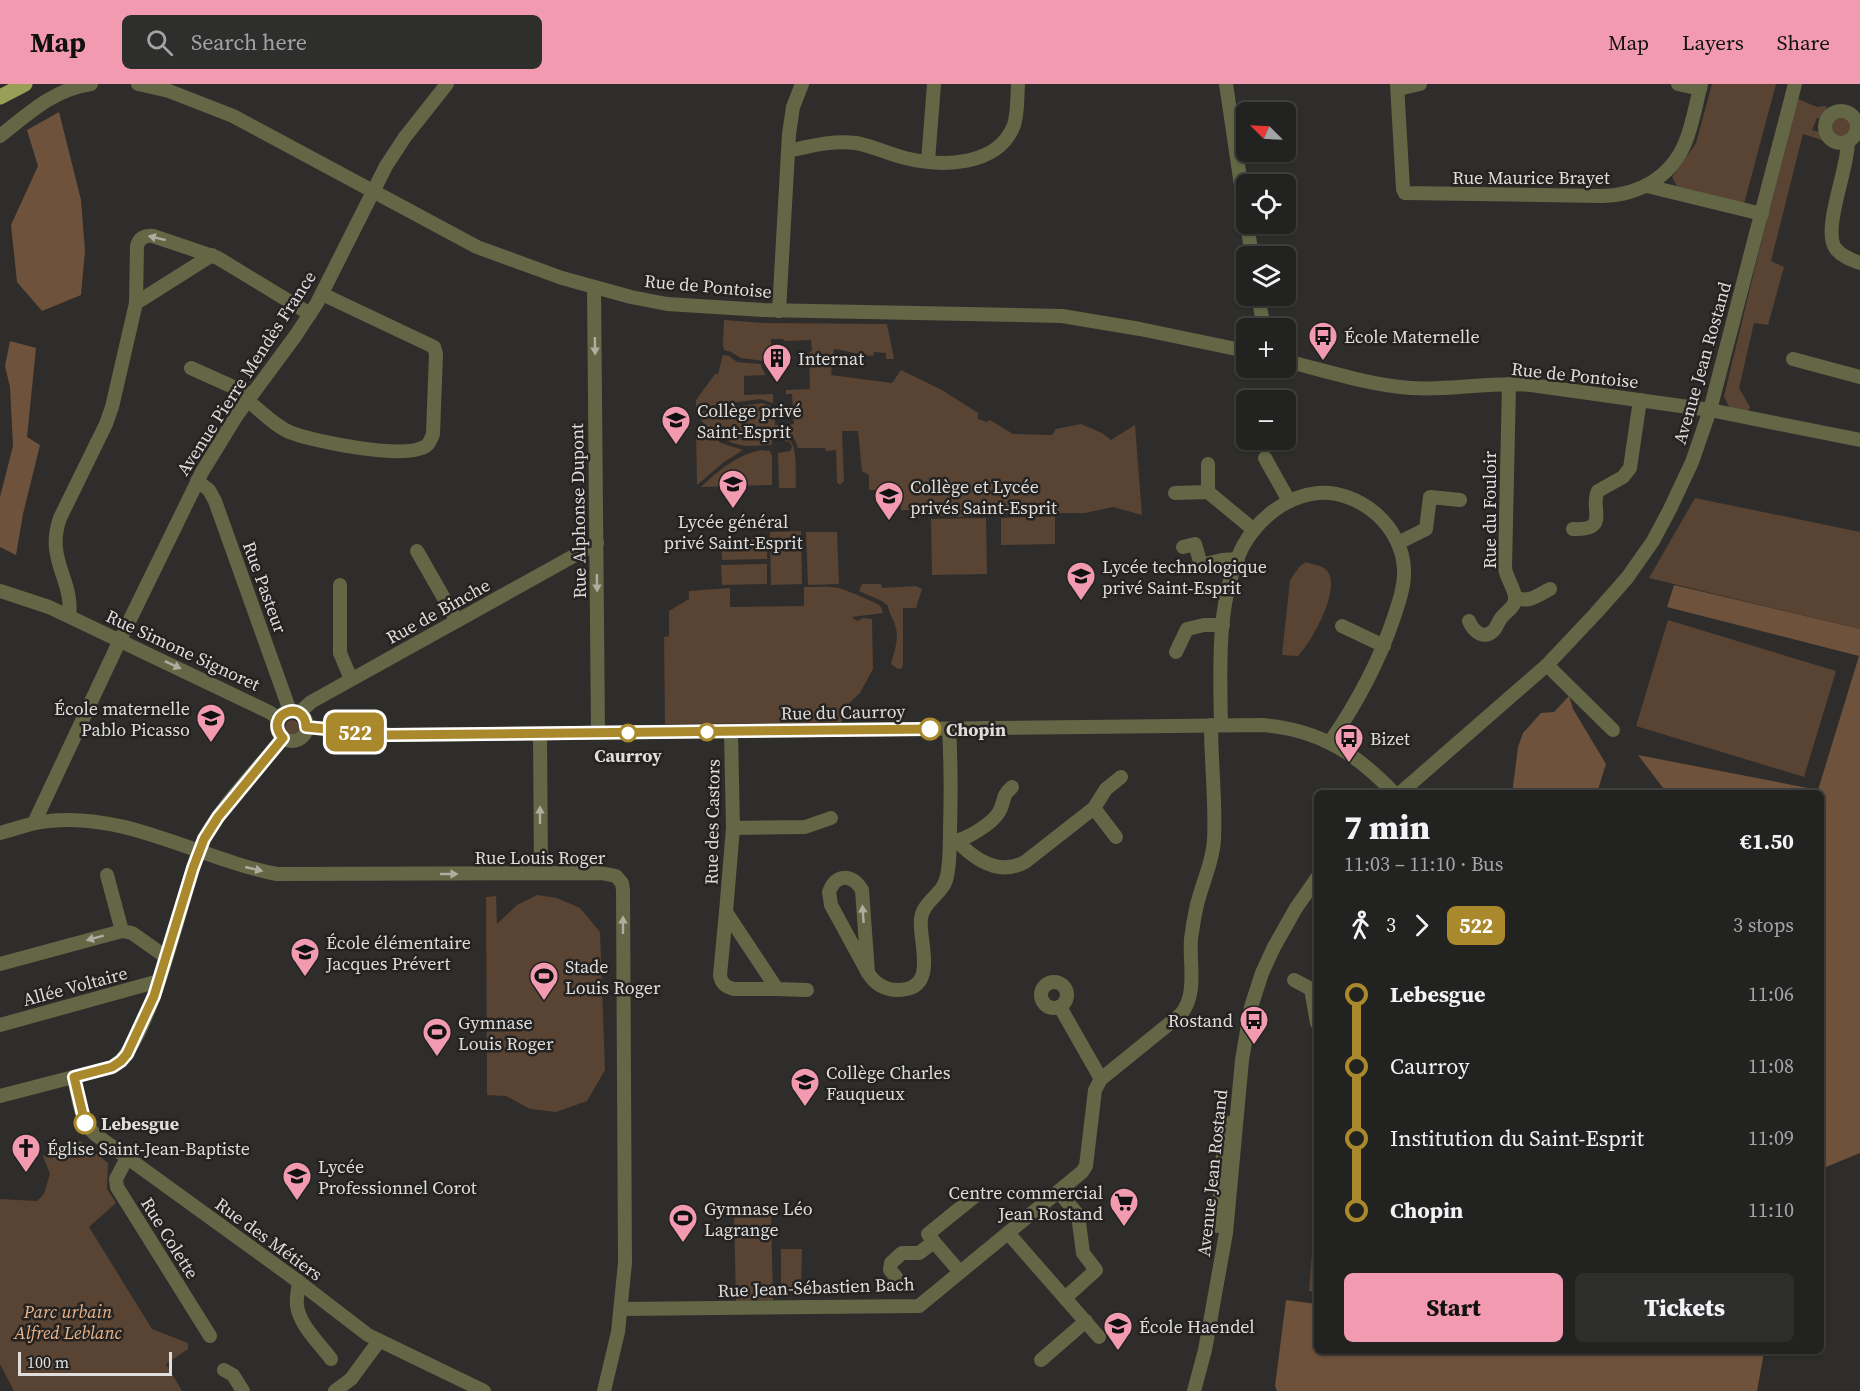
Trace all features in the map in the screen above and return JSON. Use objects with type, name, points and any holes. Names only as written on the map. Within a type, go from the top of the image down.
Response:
[{"type":"main road","points":[[0,97],[25,84]]},
{"type":"street","points":[[0,136],[52,97],[75,87],[91,84]]},
{"type":"street","name":"Rue de Pontoise","points":[[138,84],[180,95],[245,122],[447,233],[477,247],[594,287],[658,303],[779,311],[1062,316],[1236,349]]},
{"type":"street","name":"Avenue Pierre Mendès France","points":[[34,823],[197,481],[249,398],[291,342],[322,294],[378,179],[392,156],[447,84]]},
{"type":"street","points":[[779,311],[788,151],[794,107],[802,84]]},
{"type":"street","points":[[928,161],[934,84]]},
{"type":"street","points":[[788,151],[829,143],[857,143],[903,158],[956,162],[969,160],[1001,145],[1011,132],[1016,118],[1018,84]]},
{"type":"street","points":[[1226,84],[1239,174]]},
{"type":"street","points":[[1397,86],[1420,84]]},
{"type":"street","points":[[1678,84],[1701,86]]},
{"type":"street","name":"Avenue Jean Rostand","points":[[1402,790],[1546,665],[1613,595],[1653,541],[1692,462],[1710,411],[1795,84]]},
{"type":"street","name":"Rue Maurice Brayet","points":[[1397,86],[1403,189],[1407,194],[1603,196],[1622,195],[1647,186],[1666,171],[1683,147],[1689,133],[1701,86]]},
{"type":"street","points":[[1838,111],[1856,114],[1855,135],[1848,141],[1840,142],[1832,139],[1827,132],[1826,124],[1830,116],[1838,111]]},
{"type":"street","points":[[1848,141],[1847,158],[1831,237],[1837,250],[1860,263]]},
{"type":"street","points":[[1647,186],[1762,214]]},
{"type":"street","points":[[69,616],[70,602],[56,554],[55,531],[112,407],[136,303],[137,246],[143,237],[153,236],[212,255],[310,314]]},
{"type":"street","points":[[136,303],[212,255]]},
{"type":"street","name":"Rue Alphonse Dupont","points":[[594,287],[598,733]]},
{"type":"street","points":[[191,368],[249,398],[285,430],[331,445],[403,451],[419,449],[429,442],[433,434],[436,354],[434,347],[322,294]]},
{"type":"street","points":[[1793,359],[1860,377]]},
{"type":"street","name":"Rue de Pontoise","points":[[1296,363],[1368,381],[1412,388],[1531,385],[1710,411],[1860,440]]},
{"type":"street","name":"Rue du Fouloir","points":[[1509,384],[1505,568],[1515,597]]},
{"type":"street","points":[[1579,529],[1594,523],[1598,515],[1595,501],[1598,491],[1623,477],[1630,468],[1640,400]]},
{"type":"street","points":[[1264,458],[1289,501]]},
{"type":"street","points":[[1208,464],[1208,492]]},
{"type":"street","name":"Rue Pasteur","points":[[197,481],[209,490],[215,501],[294,712]]},
{"type":"street","points":[[1175,493],[1208,492],[1254,530]]},
{"type":"street","points":[[1060,1006],[1101,1079],[1180,1015],[1188,1004],[1191,987],[1191,942],[1194,917],[1214,841],[1216,725],[1223,625],[1228,596],[1238,559],[1254,530],[1269,514],[1289,501],[1317,493],[1348,498],[1370,509],[1390,528],[1403,560],[1404,581],[1384,646],[1358,700],[1330,742]]},
{"type":"street","points":[[1398,543],[1426,529],[1430,497],[1460,500]]},
{"type":"street","name":"Rue de Binche","points":[[294,712],[597,543]]},
{"type":"street","points":[[1183,547],[1195,544],[1201,565],[1238,559]]},
{"type":"street","points":[[417,551],[457,621]]},
{"type":"street","points":[[340,585],[340,653],[351,680]]},
{"type":"street","points":[[1469,621],[1472,629],[1478,633],[1486,635],[1492,633],[1501,618],[1513,605],[1515,597],[1528,600],[1550,589]]},
{"type":"street","name":"Rue Simone Signoret","points":[[0,591],[33,601],[69,616],[269,712],[278,721]]},
{"type":"street","points":[[1176,652],[1187,629],[1204,625],[1223,625]]},
{"type":"street","points":[[1342,626],[1384,646]]},
{"type":"street","points":[[1546,665],[1613,730]]},
{"type":"street","points":[[294,712],[305,719],[306,727],[304,734],[298,739],[289,740],[283,738],[278,729],[278,721],[283,714],[294,712]]},
{"type":"street","name":"Rue du Caurroy","points":[[306,727],[388,735],[1256,724],[1285,727],[1330,742],[1366,766],[1393,790]]},
{"type":"street","points":[[868,972],[862,890],[854,881],[845,878],[836,881],[830,888],[829,900],[868,972],[875,982],[889,989],[904,990],[917,983],[925,967],[922,913],[929,900],[942,888],[947,878],[954,841],[949,729]]},
{"type":"street","name":"Rue des Castors","points":[[731,732],[732,828],[720,975],[722,983],[729,988],[807,990]]},
{"type":"street","points":[[540,734],[541,873]]},
{"type":"street","points":[[0,1096],[112,1067],[124,1058],[147,1012],[159,981],[199,851],[208,832],[283,738]]},
{"type":"street","points":[[954,841],[982,862],[1000,867],[1015,866],[1025,862],[1094,808],[1106,789],[1120,777]]},
{"type":"street","points":[[954,841],[973,834],[996,816],[1005,794],[1012,787]]},
{"type":"street","points":[[1094,808],[1116,837]]},
{"type":"street","points":[[732,828],[805,827],[831,818]]},
{"type":"street","name":"Rue Louis Roger","points":[[0,833],[34,823],[61,820],[108,824],[241,866],[277,874],[606,873],[616,876],[622,884],[625,1263],[622,1309],[613,1360],[604,1391]]},
{"type":"street","points":[[107,874],[122,932]]},
{"type":"street","name":"Avenue Jean Rostand","points":[[1194,1391],[1205,1350],[1226,1233],[1242,1060],[1251,1007],[1262,973],[1288,921],[1314,882]]},
{"type":"street","points":[[726,912],[777,989]]},
{"type":"street","points":[[0,964],[122,932],[132,933],[166,957]]},
{"type":"street","points":[[1294,980],[1314,988]]},
{"type":"street","name":"Allée Voltaire","points":[[0,1025],[159,981]]},
{"type":"street","name":"Rue des Métiers","points":[[74,1077],[87,1126],[96,1135],[363,1331],[483,1391]]},
{"type":"street","name":"Rue Jean-Sébastien Bach","points":[[622,1309],[919,1306],[1082,1172],[1086,1166],[1095,1090],[1101,1079]]},
{"type":"street","name":"Rue Colette","points":[[128,1158],[116,1179],[117,1187],[210,1336]]},
{"type":"street","points":[[1059,1192],[1078,1215],[1083,1253],[1096,1270],[1065,1298]]},
{"type":"street","points":[[960,1272],[928,1234],[975,1196]]},
{"type":"street","points":[[1008,1233],[1099,1337]]},
{"type":"street","points":[[896,1277],[890,1270],[891,1263],[902,1254],[919,1253],[934,1242]]},
{"type":"street","points":[[299,1282],[297,1299],[299,1313],[331,1359]]},
{"type":"street","points":[[1041,1360],[1086,1322]]},
{"type":"street","points":[[339,1390],[354,1376],[379,1341]]},
{"type":"street","points":[[224,1370],[233,1375],[243,1391]]},
{"type":"green space","points":[[1712,84],[1776,84],[1744,204],[1677,186],[1672,177],[1696,143]]},
{"type":"green space","points":[[1796,98],[1817,107],[1826,106],[1827,112],[1824,119],[1817,118],[1812,130],[1823,133],[1825,141],[1803,134],[1771,261],[1784,267],[1768,325],[1754,323],[1739,388],[1750,407],[1748,412],[1730,409],[1724,396]]},
{"type":"green space","points":[[1841,118],[1848,121],[1851,128],[1848,135],[1841,138],[1834,135],[1831,128],[1834,121]]},
{"type":"green space","points":[[724,320],[764,323],[887,324],[894,359],[886,359],[886,353],[874,352],[873,356],[834,349],[831,375],[892,383],[901,370],[942,390],[978,413],[978,419],[987,422],[990,420],[1013,434],[1052,435],[1056,429],[1081,424],[1102,433],[1111,440],[1135,425],[1142,515],[1113,507],[1085,513],[955,517],[924,514],[916,510],[901,510],[900,489],[869,490],[869,475],[862,471],[858,431],[842,431],[844,481],[840,485],[837,482],[836,450],[798,448],[794,438],[787,433],[786,425],[794,424],[792,394],[786,394],[786,390],[810,389],[811,340],[771,339],[771,369],[765,361],[741,358],[724,350]]},
{"type":"green space","points":[[723,355],[737,362],[760,364],[766,375],[744,376],[744,395],[773,394],[773,403],[760,399],[696,408],[696,400],[715,374],[718,374]]},
{"type":"green space","points":[[762,403],[774,407],[775,425],[782,425],[783,432],[774,436],[771,445],[739,445],[724,439],[705,425],[696,412]]},
{"type":"green space","points":[[699,425],[721,443],[743,450],[724,462],[697,485],[696,427]]},
{"type":"green space","points":[[786,437],[790,440],[795,452],[796,488],[779,488],[778,453],[790,451],[792,447],[790,442],[782,440]]},
{"type":"green space","points":[[762,450],[770,451],[772,456],[772,485],[701,487],[729,464],[745,455]]},
{"type":"green space","points":[[1695,498],[1860,532],[1860,629],[1649,578]]},
{"type":"green space","points":[[1055,516],[1055,544],[1001,545],[1001,518]]},
{"type":"green space","points":[[986,518],[987,574],[932,575],[931,519]]},
{"type":"green space","points":[[801,531],[802,584],[771,585],[770,532]]},
{"type":"green space","points":[[806,532],[837,532],[839,584],[808,585]]},
{"type":"green space","points":[[767,539],[767,559],[722,560],[721,540]]},
{"type":"green space","points":[[1306,562],[1324,568],[1330,576],[1329,599],[1318,626],[1304,649],[1298,656],[1282,655],[1290,580],[1300,566]]},
{"type":"green space","points":[[767,564],[767,584],[722,585],[721,565]]},
{"type":"green space","points":[[862,584],[881,584],[882,588],[916,586],[922,589],[916,608],[903,608],[902,668],[898,669],[891,664],[897,635],[888,606],[859,591]]},
{"type":"green space","points":[[804,587],[839,588],[876,603],[883,613],[852,617],[857,621],[863,618],[872,619],[873,669],[860,693],[842,710],[842,723],[665,724],[664,637],[669,636],[669,611],[689,599],[689,591],[730,588],[730,607],[804,606]]},
{"type":"green space","points":[[1668,620],[1836,671],[1804,777],[1636,726]]},
{"type":"green space","points":[[289,720],[295,720],[299,727],[295,734],[289,734],[285,730],[285,724]]},
{"type":"green space","name":"Stade Louis Roger","points":[[537,895],[557,898],[580,908],[600,932],[605,1070],[587,1101],[556,1112],[530,1109],[506,1096],[487,1095],[486,897],[496,896],[497,924],[517,905]]},
{"type":"green space","name":"Parc urbain Alfred Leblanc","points":[[80,1141],[108,1163],[107,1189],[116,1203],[89,1227],[152,1329],[188,1343],[188,1349],[166,1364],[182,1391],[14,1391],[0,1364],[0,1199],[37,1201],[44,1194],[50,1174],[43,1156]]},
{"type":"green space","points":[[771,1213],[773,1300],[736,1301],[734,1214]]},
{"type":"green space","points":[[1314,1228],[1314,1292],[1309,1291]]},
{"type":"green space","points":[[781,1249],[802,1249],[801,1290],[781,1290]]},
{"type":"shaded area","points":[[59,112],[81,200],[85,251],[81,295],[42,311],[17,282],[11,225],[38,166],[27,130]]},
{"type":"shaded area","points":[[10,341],[36,348],[27,437],[40,445],[23,514],[16,555],[0,547],[0,497],[13,446],[10,387],[5,366]]},
{"type":"shaded area","points":[[1674,585],[1860,629],[1860,1153],[1824,1168],[1824,790],[1818,790],[1859,656],[1667,607]]},
{"type":"shaded area","points":[[1569,696],[1573,709],[1606,764],[1598,790],[1513,790],[1518,747],[1523,733],[1541,713],[1554,712]]},
{"type":"shaded area","points":[[1638,755],[1818,790],[1665,790]]},
{"type":"shaded area","points":[[1286,1300],[1314,1304],[1314,1354],[1764,1354],[1757,1391],[1277,1391],[1275,1386]]},
{"type":"bus line","name":"522","points":[[85,1123],[74,1077],[112,1067],[127,1054],[154,996],[201,845],[218,817],[283,738],[277,725],[284,713],[292,711],[300,713],[306,720],[306,727],[388,735],[930,729]]},
{"type":"place","name":"École Maternelle","points":[[1323,362]]},
{"type":"place","name":"Internat","points":[[777,384]]},
{"type":"place","name":"Collège privé Saint-Esprit","points":[[676,446]]},
{"type":"place","name":"Lycée général privé Saint-Esprit","points":[[733,510]]},
{"type":"place","name":"Collège et Lycée privés Saint-Esprit","points":[[889,522]]},
{"type":"place","name":"Lycée technologique privé Saint-Esprit","points":[[1081,602]]},
{"type":"place","name":"Chopin","points":[[930,729]]},
{"type":"place","name":"Caurroy","points":[[628,733]]},
{"type":"place","name":"École maternelle Pablo Picasso","points":[[211,744]]},
{"type":"place","name":"Bizet","points":[[1349,764]]},
{"type":"place","name":"École élémentaire Jacques Prévert","points":[[305,978]]},
{"type":"place","name":"Stade Louis Roger","points":[[544,1002]]},
{"type":"place","name":"Rostand","points":[[1254,1046]]},
{"type":"place","name":"Gymnase Louis Roger","points":[[437,1058]]},
{"type":"place","name":"Collège Charles Fauqueux","points":[[805,1108]]},
{"type":"place","name":"Lebesgue","points":[[85,1123]]},
{"type":"place","name":"Église Saint-Jean-Baptiste","points":[[26,1174]]},
{"type":"place","name":"Lycée Professionnel Corot","points":[[297,1202]]},
{"type":"place","name":"Centre commercial Jean Rostand","points":[[1124,1228]]},
{"type":"place","name":"Gymnase Léo Lagrange","points":[[683,1244]]},
{"type":"place","name":"École Haendel","points":[[1118,1352]]}]
